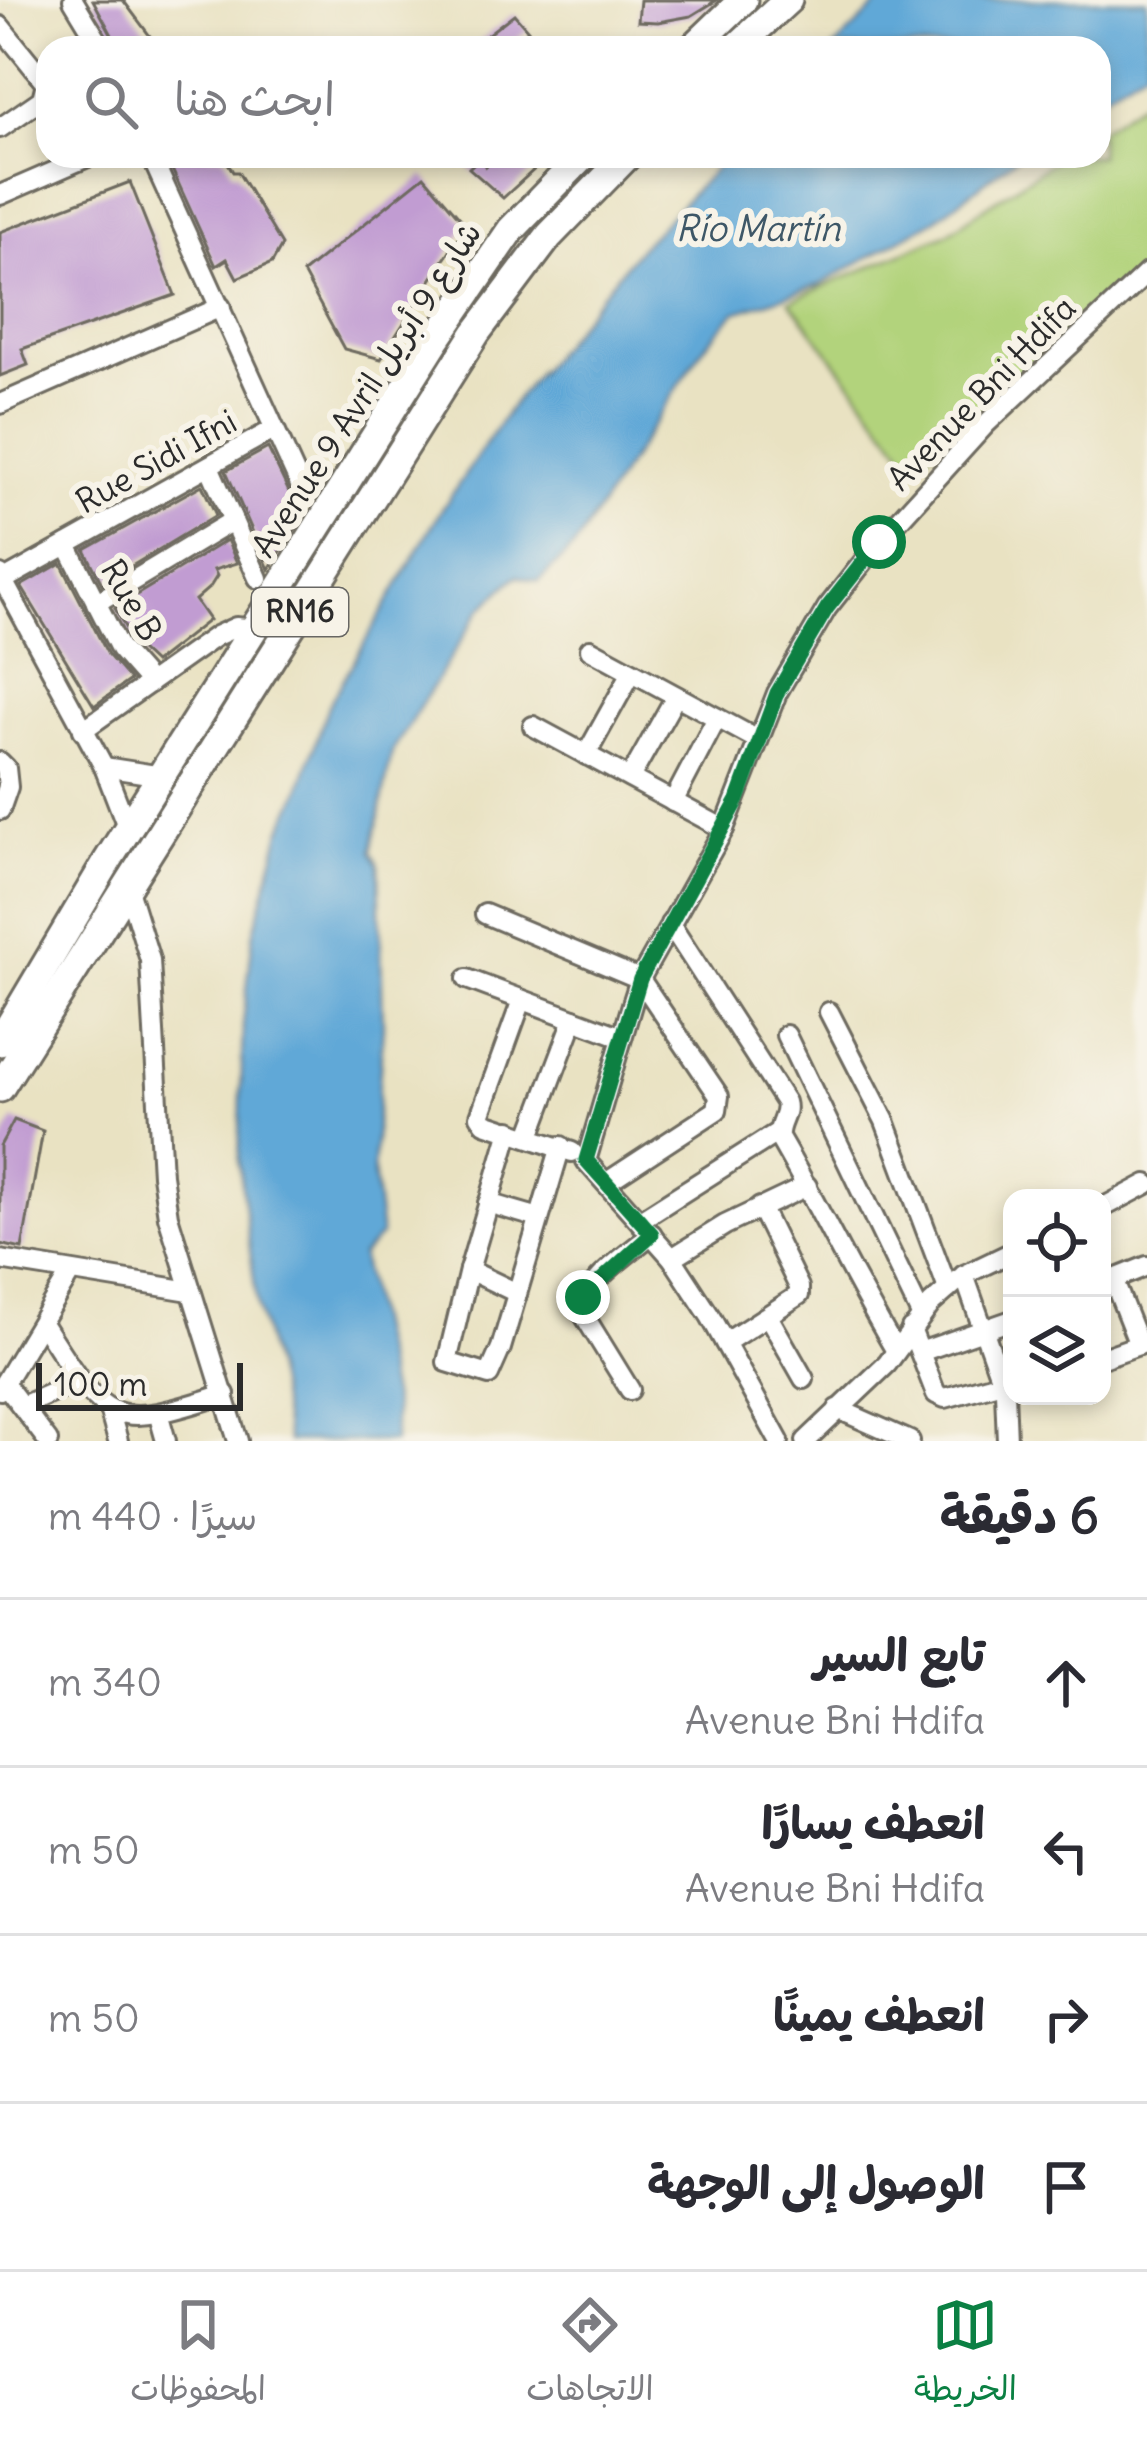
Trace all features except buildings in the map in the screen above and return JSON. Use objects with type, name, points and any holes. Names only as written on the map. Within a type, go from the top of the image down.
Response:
[{"type":"highway","points":[[705,36],[742,0]]},
{"type":"highway","points":[[749,36],[788,0]]},
{"type":"highway","name":"Avenue 9 Avril شارع 9 أبريل","points":[[0,1042],[435,341],[511,230],[571,168]]},
{"type":"highway","name":"Avenue 9 Avril شارع 9 أبريل","points":[[0,1088],[476,334],[549,236],[615,168]]},
{"type":"street","points":[[73,0],[95,36]]},
{"type":"street","points":[[3,36],[36,72]]},
{"type":"street","points":[[0,128],[36,102]]},
{"type":"street","points":[[0,195],[62,168]]},
{"type":"street","points":[[157,168],[302,489]]},
{"type":"street","name":"Avenue Bni Hdifa","points":[[586,1160],[640,979],[724,829],[777,693],[827,608],[879,542],[986,424],[1145,278]]},
{"type":"street","points":[[0,404],[221,307]]},
{"type":"street","name":"Rue Sidi Ifni","points":[[2,578],[274,429]]},
{"type":"street","points":[[208,466],[258,578]]},
{"type":"street","points":[[96,603],[232,521]]},
{"type":"street","name":"Rue B","points":[[67,545],[120,649],[150,683]]},
{"type":"street","points":[[2,578],[104,767],[128,829]]},
{"type":"street","points":[[83,730],[229,629],[255,629]]},
{"type":"street","points":[[590,649],[758,740]]},
{"type":"street","points":[[586,755],[632,672]]},
{"type":"street","points":[[630,778],[676,696]]},
{"type":"street","points":[[674,802],[717,718]]},
{"type":"street","points":[[533,726],[724,829]]},
{"type":"street","points":[[0,762],[7,768],[8,788],[0,810]]},
{"type":"street","points":[[104,767],[162,776]]},
{"type":"street","points":[[128,889],[150,960],[162,1175],[172,1234],[238,1441]]},
{"type":"street","points":[[485,914],[640,979],[719,1096],[720,1106],[607,1182]]},
{"type":"street","points":[[110,918],[142,927]]},
{"type":"street","points":[[631,1390],[582,1312],[581,1302],[646,1227],[778,1132],[786,1114],[785,1102],[670,924]]},
{"type":"street","points":[[467,979],[622,1037]]},
{"type":"street","points":[[522,1000],[480,1111],[485,1123],[561,1146],[586,1160],[607,1182],[672,1258],[779,1441]]},
{"type":"street","points":[[830,1012],[885,1121],[948,1289]]},
{"type":"street","points":[[530,1136],[574,1019]]},
{"type":"street","points":[[786,1035],[916,1322],[932,1390],[940,1396],[1003,1387]]},
{"type":"street","points":[[510,1130],[447,1362],[488,1375],[561,1146]]},
{"type":"street","points":[[778,1132],[850,1275],[896,1352]]},
{"type":"street","points":[[1111,1203],[1147,1184]]},
{"type":"street","points":[[672,1258],[807,1186]]},
{"type":"street","points":[[488,1203],[539,1218]]},
{"type":"street","points":[[725,1343],[800,1292],[760,1207]]},
{"type":"street","points":[[806,1441],[875,1377],[948,1289],[964,1275],[1003,1256]]},
{"type":"street","points":[[1,1261],[190,1291]]},
{"type":"street","points":[[1111,1280],[1147,1266]]},
{"type":"street","points":[[469,1270],[517,1293]]},
{"type":"street","points":[[48,1441],[2,1387],[71,1272]]},
{"type":"street","points":[[964,1275],[1003,1379]]},
{"type":"street","points":[[1111,1286],[1143,1344],[1111,1355]]},
{"type":"street","points":[[768,1316],[804,1379]]},
{"type":"street","points":[[42,1323],[80,1381],[109,1409],[125,1417],[159,1416],[225,1394]]},
{"type":"street","points":[[920,1352],[1003,1324]]},
{"type":"street","points":[[22,1406],[80,1381]]},
{"type":"street","points":[[1006,1405],[1007,1441]]},
{"type":"street","points":[[109,1409],[118,1441]]},
{"type":"street","points":[[838,1409],[910,1441]]},
{"type":"street","points":[[159,1416],[166,1441]]},
{"type":"green space","points":[[1147,98],[1147,267],[914,466],[790,301],[946,234],[1043,168],[1111,168],[1111,122]]},
{"type":"water","points":[[883,0],[1147,0],[1147,67],[1111,90],[1111,36],[846,36]]},
{"type":"water","name":"Río Martín","points":[[716,168],[1002,168],[936,219],[819,285],[735,312],[703,348],[575,546],[539,581],[517,576],[480,610],[392,752],[372,851],[379,865],[383,1027],[373,1170],[381,1235],[361,1256],[394,1409],[394,1441],[287,1441],[257,1305],[239,1163],[243,1024],[253,935],[281,831],[328,706],[440,512],[512,405],[634,254]]},
{"type":"route","points":[[583,1297],[652,1234],[586,1160],[640,979],[738,800],[777,693],[827,608],[879,542]]}]
